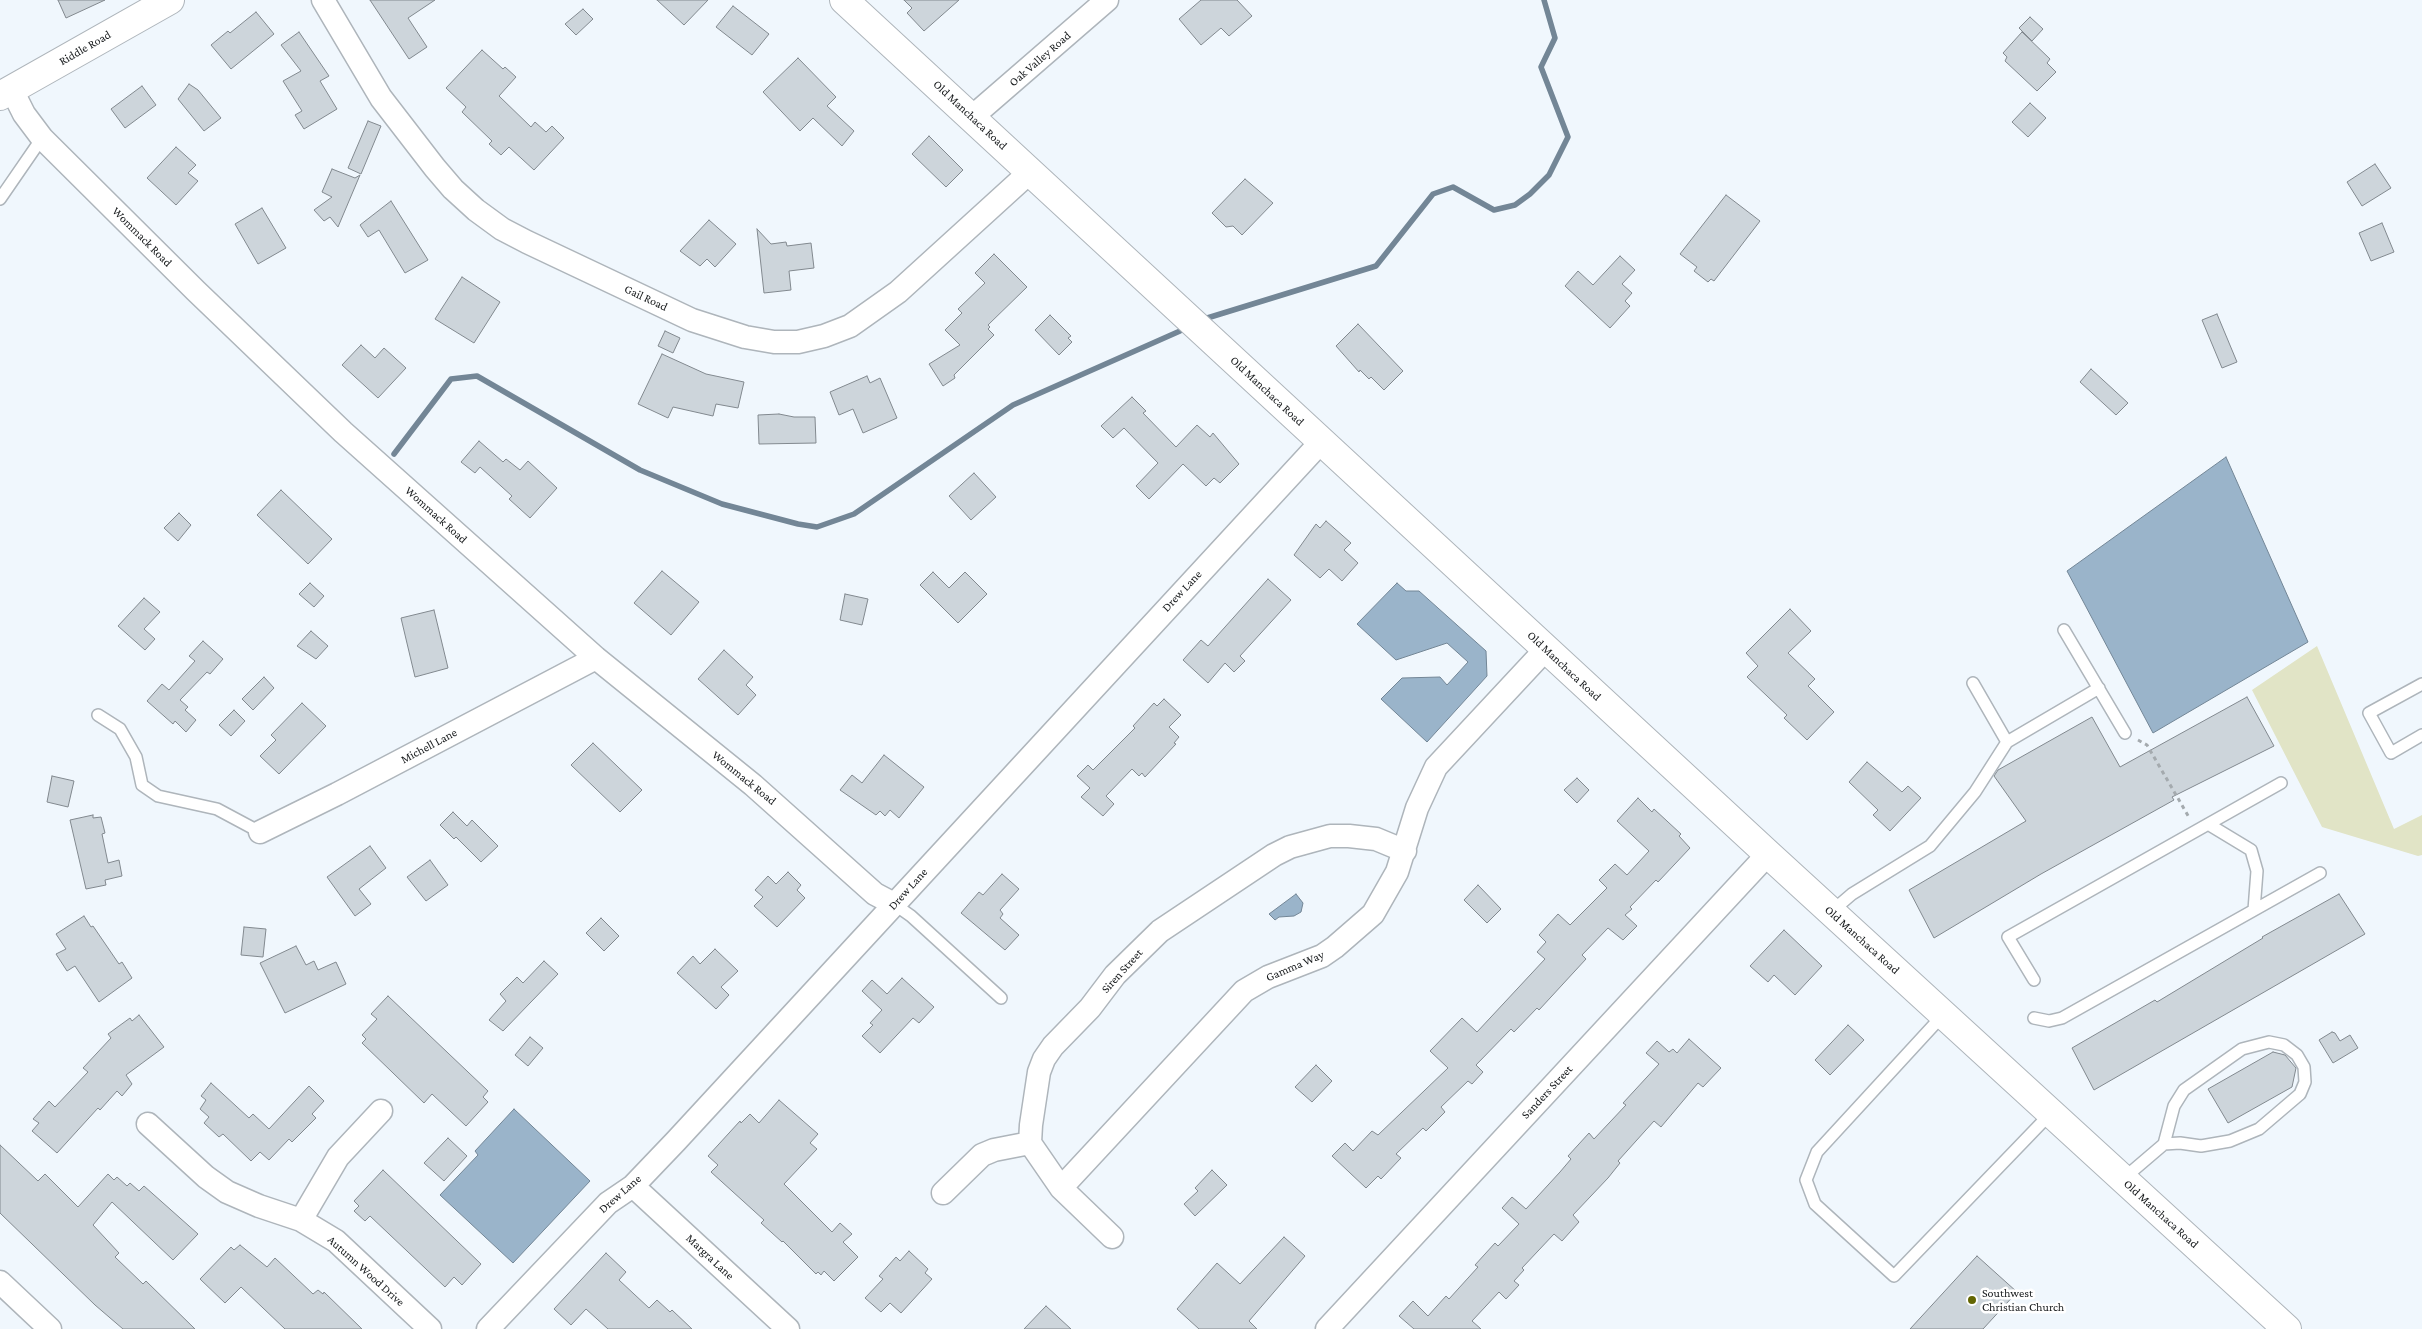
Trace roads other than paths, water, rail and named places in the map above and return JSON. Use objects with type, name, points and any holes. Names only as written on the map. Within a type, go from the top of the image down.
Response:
[{"type":"street","name":"Riddle Road","points":[[6,93],[169,0]]},
{"type":"street","name":"Gail Road","points":[[323,0],[381,98],[435,168],[453,189],[476,210],[502,229],[535,246],[692,320],[745,337],[774,342],[798,342],[824,336],[850,326],[898,292],[1031,171]]},
{"type":"street","name":"Old Manchaca Road","points":[[844,0],[1031,171],[1546,650],[2288,1329]]},
{"type":"street","name":"Oak Valley Road","points":[[972,117],[1107,0]]},
{"type":"street","name":"Wommack Road","points":[[6,93],[42,138],[303,395],[596,658],[780,807],[875,894],[894,904]]},
{"type":"street","name":"Drew Lane","points":[[488,1329],[608,1203],[632,1186],[1321,442]]},
{"type":"street","name":"Gamma Way","points":[[1061,1188],[1244,991],[1268,977],[1322,956],[1361,926],[1373,914],[1397,872],[1417,808],[1436,767],[1546,650]]},
{"type":"street","name":"Michell Lane","points":[[260,832],[337,794],[596,658]]},
{"type":"street","name":"Siren Street","points":[[1030,1143],[1035,1091],[1044,1059],[1115,976],[1160,930],[1274,855],[1311,840],[1330,836],[1361,837],[1376,840],[1405,851]]},
{"type":"street","name":"Sanders Street","points":[[1327,1329],[1768,854]]},
{"type":"street","points":[[301,1220],[338,1157],[380,1111]]},
{"type":"street","name":"Autumn Wood Drive","points":[[148,1124],[206,1177],[228,1192],[259,1206],[301,1220],[336,1241],[430,1329]]},
{"type":"street","points":[[943,1194],[982,1154],[1030,1143],[1061,1188],[1112,1237]]},
{"type":"street","name":"Margra Lane","points":[[632,1186],[788,1329]]},
{"type":"street","points":[[0,1282],[42,1327]]},
{"type":"lane","points":[[0,199],[42,138]]},
{"type":"lane","points":[[2064,630],[2124,733]]},
{"type":"lane","points":[[1973,683],[2007,742]]},
{"type":"lane","points":[[2422,684],[2369,713],[2390,753],[2422,735]]},
{"type":"lane","points":[[1831,912],[1852,894],[1930,846],[1975,792],[2007,742],[2099,688]]},
{"type":"lane","points":[[98,715],[120,729],[136,757],[142,785],[158,796],[217,809],[260,832]]},
{"type":"lane","points":[[2034,980],[2008,937],[2280,783]]},
{"type":"lane","points":[[2208,824],[2252,850],[2257,871],[2254,910]]},
{"type":"lane","points":[[2034,1018],[2049,1021],[2062,1018],[2320,873]]},
{"type":"lane","points":[[894,904],[911,916],[1001,998]]},
{"type":"lane","points":[[1944,1015],[1817,1152],[1806,1180],[1815,1204],[1894,1276],[2051,1113]]},
{"type":"lane","points":[[2123,1179],[2164,1144],[2174,1106],[2184,1090],[2242,1049],[2269,1042],[2284,1045],[2297,1055],[2304,1067],[2305,1082],[2300,1094],[2259,1129],[2220,1143],[2201,1146],[2180,1143],[2164,1144]]},
{"type":"water","points":[[2226,457],[2308,642],[2153,733],[2067,571]]},
{"type":"water","points":[[1397,583],[1406,591],[1419,591],[1486,651],[1487,676],[1427,742],[1381,699],[1402,678],[1440,677],[1447,685],[1468,662],[1447,643],[1396,660],[1357,624]]},
{"type":"water","points":[[1296,894],[1303,903],[1301,912],[1294,916],[1279,917],[1275,920],[1269,914]]},
{"type":"water","points":[[514,1109],[590,1181],[513,1263],[440,1195],[478,1155],[475,1151]]},
{"type":"waterway","points":[[1204,319],[1376,266],[1433,194],[1453,187],[1494,210],[1515,205],[1530,194],[1549,175],[1568,137],[1541,67],[1555,38],[1544,0]]},
{"type":"waterway","points":[[394,454],[451,379],[477,376],[640,470],[722,504],[798,524],[817,527],[854,514],[1013,405],[1180,331]]},
{"type":"place","name":"Southwest Christian Church","points":[[1972,1300]]}]
